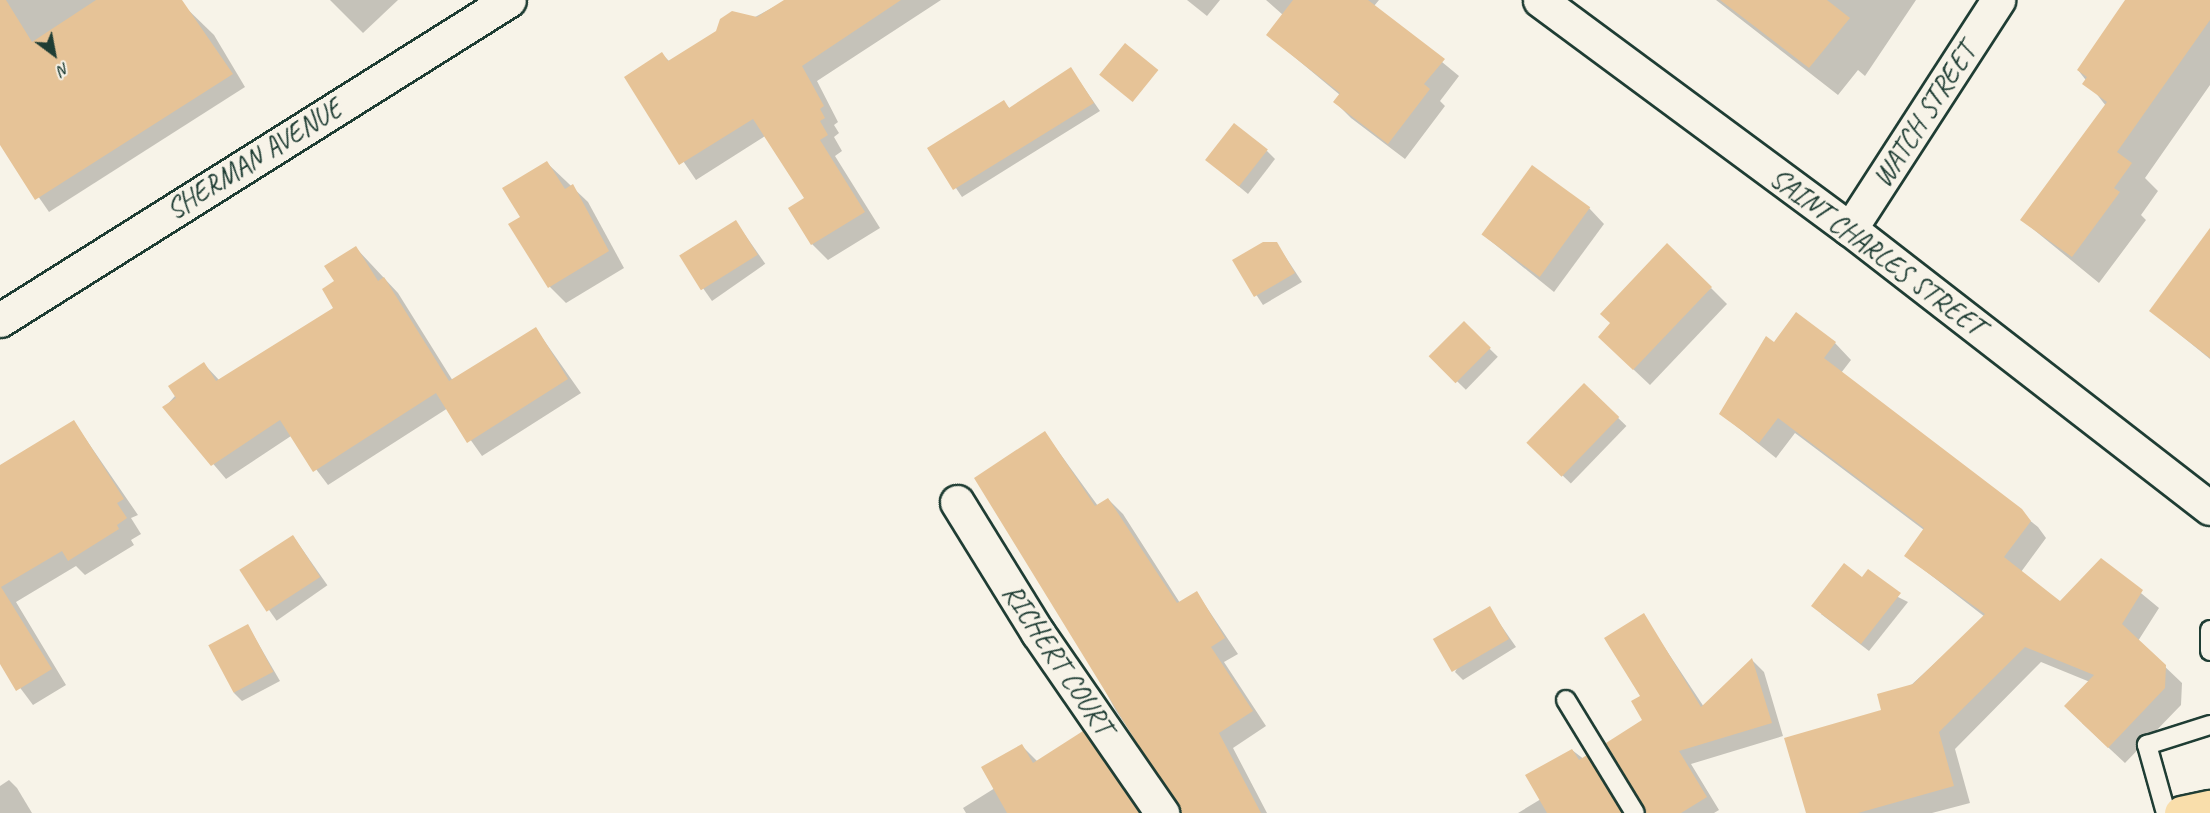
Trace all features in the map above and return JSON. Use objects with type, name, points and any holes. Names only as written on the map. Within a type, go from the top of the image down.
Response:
[{"type":"main road","points":[[2181,813],[2210,807]]},
{"type":"street","name":"SHERMAN AVENUE","points":[[0,320],[509,0]]},
{"type":"street","name":"WATCH STREET","points":[[1850,229],[1998,0]]},
{"type":"street","name":"SAINT CHARLES STREET","points":[[1556,5],[2210,508]]},
{"type":"street","name":"RICHERT COURT","points":[[957,502],[1038,633],[1162,813]]},
{"type":"lane","points":[[2210,630],[2210,651]]},
{"type":"lane","points":[[1566,700],[1635,813]]},
{"type":"lane","points":[[2166,813],[2147,745],[2210,725]]},
{"type":"building","points":[[0,0],[6,0],[32,42],[96,0],[182,0],[233,74],[35,200],[0,145]]},
{"type":"building","points":[[784,0],[901,0],[802,66],[824,106],[820,109],[825,118],[820,121],[828,135],[820,140],[865,212],[811,245],[788,208],[804,198],[753,119],[679,165],[624,77],[662,52],[668,61],[716,31],[720,19],[732,11],[757,17]]},
{"type":"building","points":[[1293,0],[1368,0],[1445,59],[1424,84],[1430,89],[1388,144],[1333,102],[1340,93],[1266,35]]},
{"type":"building","points":[[1720,0],[1827,0],[1850,18],[1809,68]]},
{"type":"building","points":[[2125,0],[2210,0],[2210,20],[2117,152],[2132,163],[2114,188],[2120,192],[2072,257],[2020,220],[2107,102],[2082,84],[2087,77],[2077,70]]},
{"type":"building","points":[[1125,43],[1158,70],[1133,102],[1099,75]]},
{"type":"building","points":[[1071,67],[1094,103],[953,190],[927,148],[1004,100],[1009,108]]},
{"type":"building","points":[[1234,123],[1268,149],[1239,187],[1205,160]]},
{"type":"building","points":[[547,161],[565,189],[573,184],[609,251],[548,288],[508,224],[520,217],[502,188]]},
{"type":"building","points":[[1532,165],[1590,207],[1540,277],[1481,235]]},
{"type":"building","points":[[736,220],[758,255],[701,290],[679,256]]},
{"type":"building","points":[[2210,228],[2210,358],[2149,311]]},
{"type":"building","points":[[1263,242],[1277,242],[1295,273],[1254,297],[1232,260]]},
{"type":"building","points":[[1667,243],[1712,287],[1633,370],[1598,337],[1610,323],[1600,314]]},
{"type":"building","points":[[356,246],[378,281],[384,277],[449,381],[536,327],[568,379],[467,443],[436,393],[313,472],[280,420],[211,466],[162,407],[176,398],[168,386],[204,362],[216,381],[333,308],[322,289],[334,281],[324,266]]},
{"type":"building","points":[[1796,312],[1836,342],[1824,358],[2022,509],[2031,521],[2004,557],[2060,601],[2101,558],[2143,590],[2122,624],[2166,665],[2165,688],[2108,748],[2064,706],[2094,675],[2025,647],[1939,732],[1954,786],[1858,813],[1806,813],[1784,738],[1881,710],[1877,694],[1913,684],[1985,614],[1904,556],[1924,528],[1778,418],[1759,443],[1719,414],[1766,336],[1774,342]]},
{"type":"building","points":[[1464,321],[1491,348],[1456,383],[1429,356]]},
{"type":"building","points":[[1584,383],[1619,417],[1562,477],[1526,443]]},
{"type":"building","points":[[74,420],[124,499],[117,503],[127,518],[117,525],[119,529],[68,561],[62,551],[1,587],[52,669],[16,691],[0,664],[0,465]]},
{"type":"building","points":[[1045,431],[1095,506],[1108,498],[1177,603],[1197,591],[1225,638],[1211,647],[1253,711],[1219,733],[1261,813],[1180,813],[974,478]]},
{"type":"building","points":[[293,535],[320,577],[267,612],[239,570]]},
{"type":"building","points":[[1844,563],[1862,577],[1868,569],[1901,593],[1861,644],[1811,606]]},
{"type":"building","points":[[1490,606],[1509,639],[1452,672],[1433,639]]},
{"type":"building","points":[[1644,613],[1701,707],[1752,658],[1772,723],[1679,751],[1707,797],[1681,813],[1646,813],[1606,743],[1642,720],[1631,701],[1640,696],[1604,638]]},
{"type":"building","points":[[248,624],[273,672],[234,693],[208,645]]},
{"type":"building","points":[[1083,731],[1139,813],[1007,813],[981,767],[1022,744],[1033,763]]},
{"type":"building","points":[[1572,749],[1579,760],[1587,755],[1622,813],[1547,813],[1525,775]]}]
